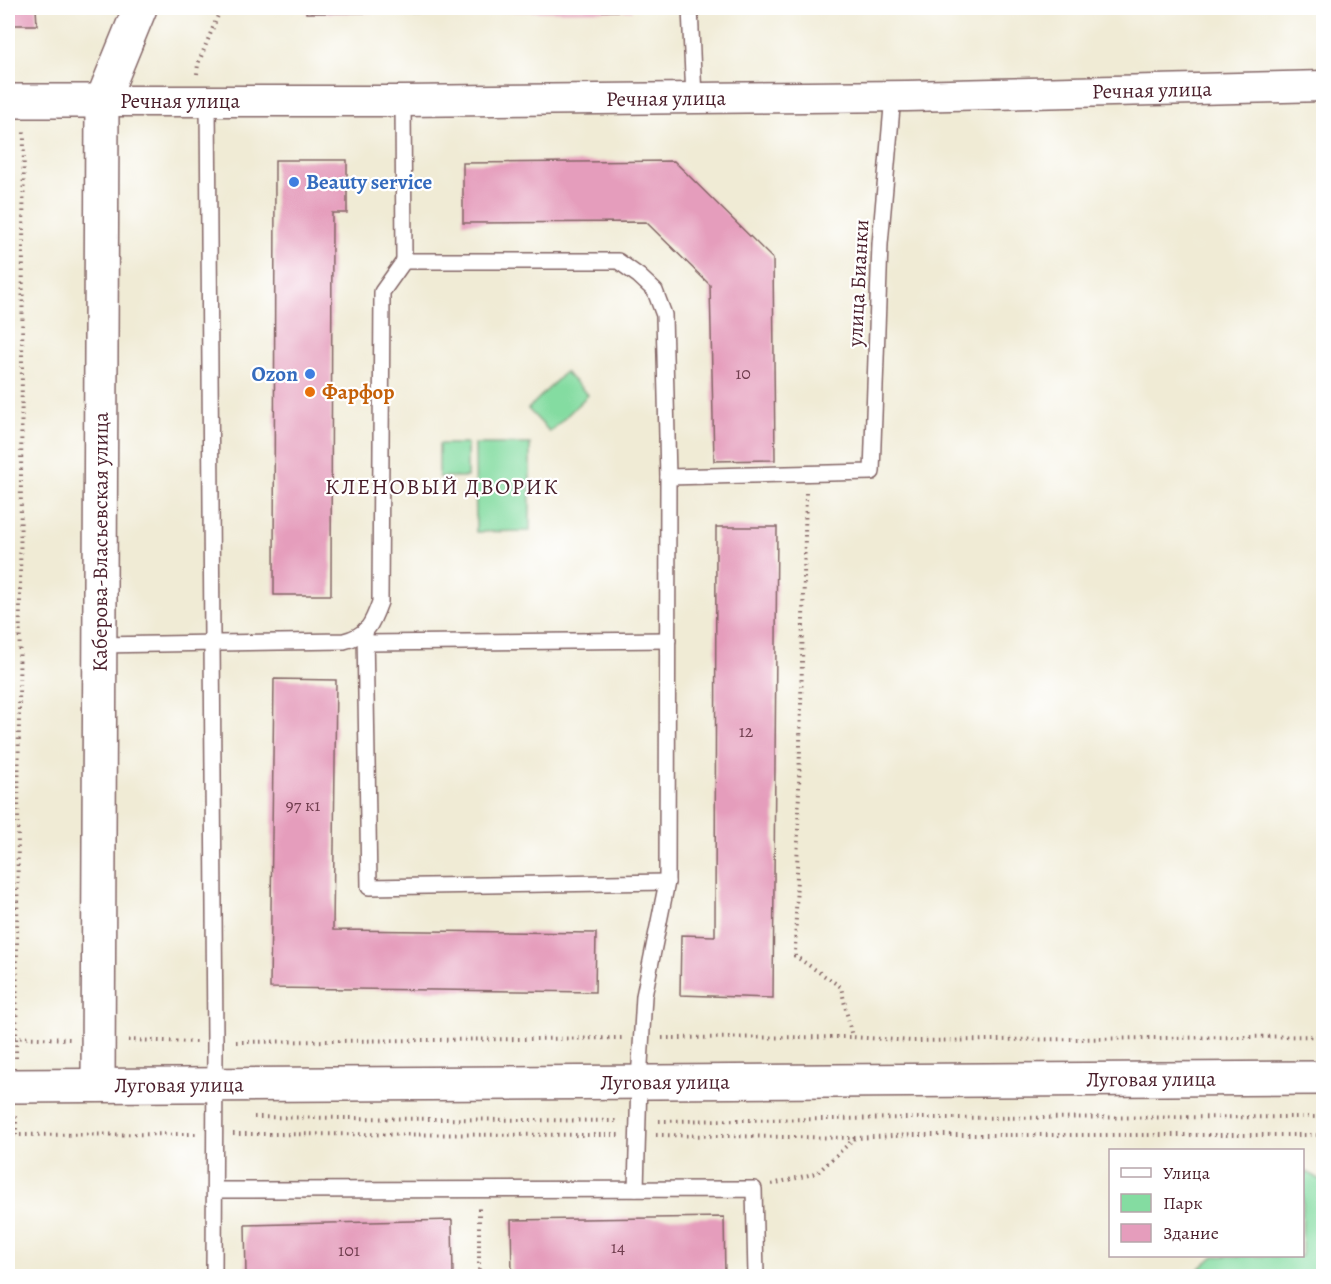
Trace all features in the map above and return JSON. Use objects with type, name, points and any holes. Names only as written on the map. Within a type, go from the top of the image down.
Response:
[{"type":"street","name":"Каберова-Власьевская улица","points":[[98,1085],[102,101],[140,8]]},
{"type":"street","name":"Речная улица","points":[[8,101],[403,101],[893,96],[1323,86]]},
{"type":"street","name":"Луговая улица","points":[[12,1101],[98,1085],[1323,1078]]},
{"type":"lane","points":[[690,8],[694,98]]},
{"type":"lane","name":"улица Бианки","points":[[806,474],[872,472],[880,244],[893,96]]},
{"type":"lane","points":[[202,101],[208,228],[213,643],[214,1276]]},
{"type":"lane","points":[[403,101],[404,261],[382,292],[380,602],[366,637],[369,887],[667,882]]},
{"type":"lane","points":[[404,261],[618,261],[655,291],[664,315],[668,477],[667,882],[644,996],[636,1189]]},
{"type":"lane","points":[[668,477],[806,474]]},
{"type":"lane","points":[[99,645],[344,642],[366,637],[668,639]]},
{"type":"lane","points":[[215,1190],[754,1189],[756,1276]]},
{"type":"path","points":[[202,101],[198,64],[220,8]]},
{"type":"path","points":[[16,1135],[12,1101],[16,1037],[24,132]]},
{"type":"path","points":[[806,474],[795,956],[841,987],[852,1037]]},
{"type":"path","points":[[8,1037],[215,1042],[852,1037],[912,1041],[1323,1036]]},
{"type":"path","points":[[215,1117],[638,1128],[855,1138],[914,1135],[1323,1135]]},
{"type":"path","points":[[8,1135],[215,1134],[1323,1117]]},
{"type":"path","points":[[754,1189],[817,1173],[855,1138]]},
{"type":"path","points":[[478,1190],[478,1276]]},
{"type":"green space","points":[[565,372],[588,395],[550,432],[528,409]]},
{"type":"green space","points":[[439,444],[467,444],[467,477],[439,477]]},
{"type":"green space","points":[[475,444],[530,444],[530,531],[476,532]]},
{"type":"green space","points":[[1307,1172],[1323,1182],[1323,1276],[1191,1276],[1213,1257],[1304,1257],[1304,1175]]},
{"type":"building","points":[[8,8],[36,8],[37,25],[8,25]]},
{"type":"building","points":[[306,8],[632,8],[632,11],[306,13]]},
{"type":"building","points":[[275,160],[347,160],[347,213],[332,213],[331,595],[274,595]]},
{"type":"building","points":[[674,161],[773,259],[775,460],[714,461],[710,285],[646,222],[463,223],[463,163]]},
{"type":"building","points":[[716,527],[777,527],[773,998],[680,995],[681,935],[715,936]]},
{"type":"building","points":[[274,679],[336,680],[333,930],[596,933],[595,992],[270,988]]},
{"type":"building","points":[[724,1217],[725,1276],[668,1276],[668,1274],[512,1276],[511,1220]]},
{"type":"building","points":[[452,1220],[453,1276],[246,1276],[245,1225]]},
{"type":"place","name":"Beauty service","points":[[294,182]]},
{"type":"place","name":"Ozon","points":[[310,374]]},
{"type":"place","name":"Фарфор","points":[[310,392]]},
{"type":"district","name":"КЛЕНОВЫЙ ДВОРИК","points":[[442,487]]}]
